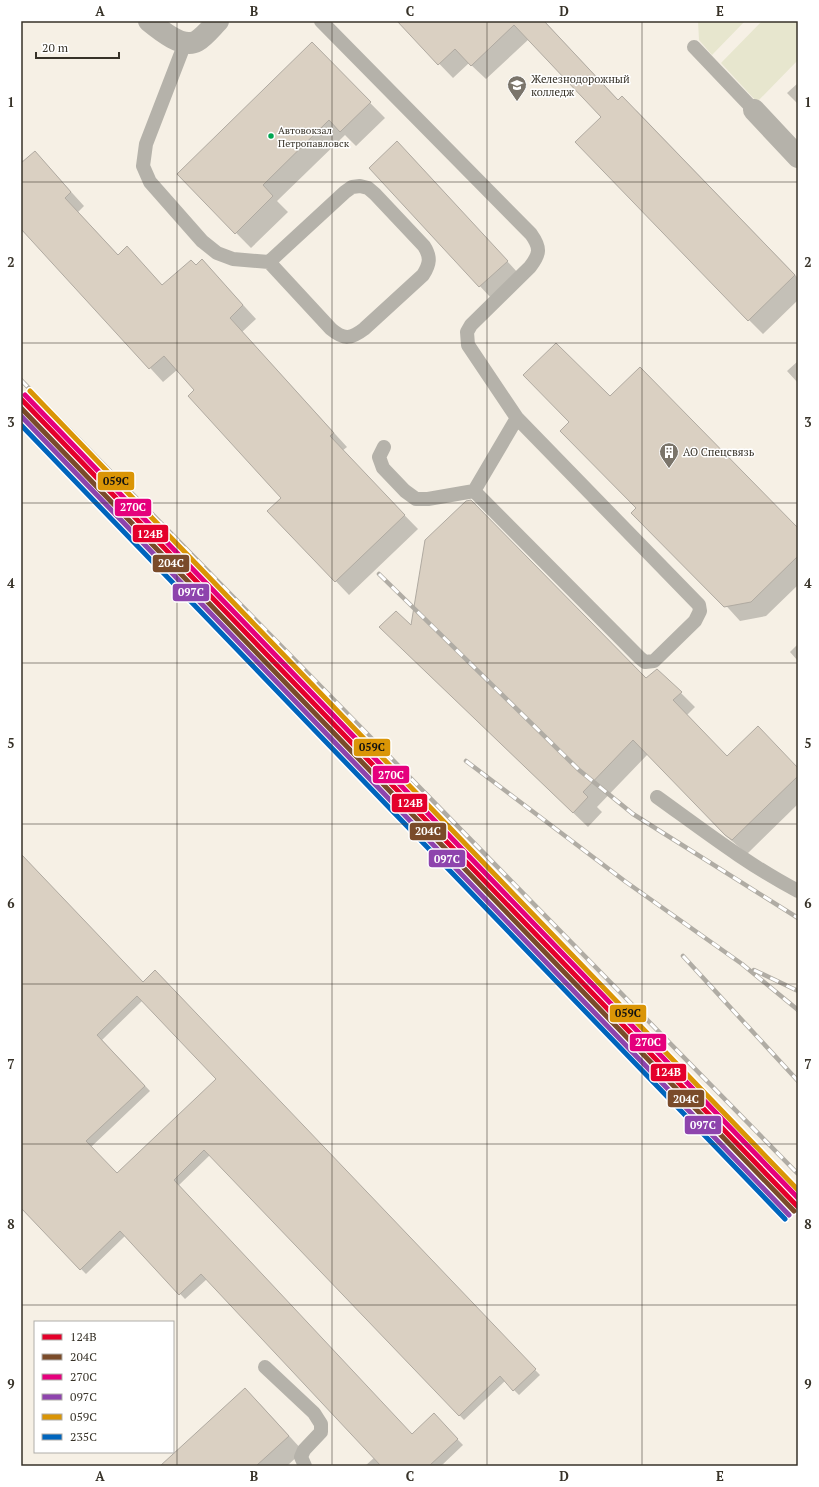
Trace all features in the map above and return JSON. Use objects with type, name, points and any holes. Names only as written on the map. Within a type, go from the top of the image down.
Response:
[{"type":"street","points":[[149,21],[171,37],[185,43],[196,42],[218,21]]},
{"type":"street","points":[[754,110],[798,157]]},
{"type":"lane","points":[[321,21],[530,234],[536,242],[539,251],[536,259],[530,267],[471,325],[467,332],[468,345],[517,418],[695,600],[699,605],[700,611],[698,617],[658,658],[649,662],[644,662],[474,491]]},
{"type":"lane","points":[[185,43],[146,144],[143,166],[150,182],[202,241],[217,253],[232,259],[269,262],[331,329],[347,338],[356,335],[423,275],[428,268],[430,261],[429,253],[413,234],[375,194],[368,188],[360,186],[352,187],[345,192],[269,262]]},
{"type":"lane","points":[[694,47],[754,110]]},
{"type":"lane","points":[[384,446],[379,457],[383,468],[405,491],[416,499],[428,499],[474,491],[517,418]]},
{"type":"lane","points":[[657,797],[738,856],[782,883],[798,890]]},
{"type":"lane","points":[[265,1367],[314,1413],[321,1424],[321,1432],[304,1450],[301,1457],[305,1466]]},
{"type":"green space","points":[[698,21],[745,21],[712,55],[699,40]]},
{"type":"green space","points":[[762,21],[798,21],[798,60],[757,102],[721,63]]},
{"type":"building","points":[[397,21],[544,21],[618,100],[622,96],[795,275],[748,321],[575,142],[601,117],[514,25],[471,66],[455,49],[438,65]]},
{"type":"building","name":"Автовокзал Петропавловск","points":[[312,42],[371,102],[340,132],[329,120],[263,185],[273,196],[235,234],[177,174]]},
{"type":"building","points":[[397,141],[508,261],[479,287],[369,168]]},
{"type":"building","points":[[35,151],[71,192],[65,198],[118,255],[127,246],[162,285],[191,260],[196,265],[202,259],[243,305],[230,318],[334,433],[330,436],[405,515],[335,582],[267,511],[281,498],[188,396],[194,390],[164,356],[149,369],[21,229],[21,163]]},
{"type":"building","name":"АО Спецсвязь","points":[[556,343],[610,396],[640,367],[798,528],[798,556],[751,602],[724,607],[631,513],[636,508],[560,431],[569,422],[523,375]]},
{"type":"building","points":[[471,500],[646,678],[657,669],[682,692],[673,700],[727,756],[758,726],[798,768],[798,776],[732,840],[725,835],[633,740],[583,792],[588,797],[573,813],[379,627],[396,611],[411,625],[425,540],[466,501]]},
{"type":"building","points":[[21,854],[143,982],[155,970],[536,1369],[513,1391],[500,1376],[459,1416],[204,1150],[174,1180],[412,1434],[434,1413],[458,1439],[429,1466],[381,1466],[201,1274],[179,1295],[120,1231],[80,1270],[21,1208]],"holes":[[[137,996],[216,1079],[117,1173],[86,1141],[145,1086],[97,1035]]]},
{"type":"building","points":[[245,1388],[289,1436],[256,1466],[160,1466]]},
{"type":"railway","points":[[21,380],[798,1174]]},
{"type":"railway","points":[[379,574],[579,770],[633,814],[798,918]]},
{"type":"railway","points":[[466,761],[626,882],[742,964],[798,1010]]},
{"type":"railway","points":[[683,956],[798,1081]]},
{"type":"railway","points":[[754,970],[798,991]]},
{"type":"transit line","name":"059С","points":[[30,391],[798,1190]]},
{"type":"transit line","name":"270С","points":[[25,395],[798,1198]]},
{"type":"transit line","name":"124В","points":[[21,399],[798,1207]]},
{"type":"transit line","name":"204С","points":[[21,408],[794,1211]]},
{"type":"transit line","name":"097С","points":[[21,416],[789,1215]]},
{"type":"transit line","name":"235С","points":[[21,425],[785,1219]]},
{"type":"place","name":"Железнодорожный колледж","points":[[517,102]]},
{"type":"place","name":"Автовокзал Петропавловск","points":[[271,136]]},
{"type":"place","name":"АО Спецсвязь","points":[[669,469]]}]
